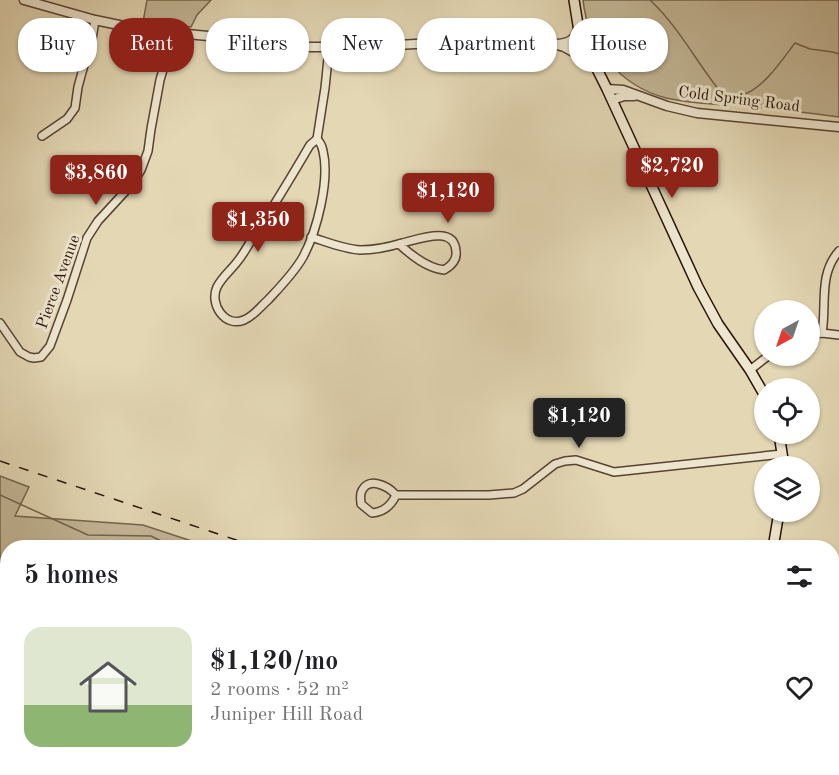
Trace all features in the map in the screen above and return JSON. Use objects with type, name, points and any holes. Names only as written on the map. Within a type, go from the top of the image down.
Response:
[{"type":"main road","points":[[574,0],[577,18]]},
{"type":"main road","points":[[598,72],[709,308],[724,335],[755,378]]},
{"type":"main road","points":[[780,444],[782,454]]},
{"type":"main road","points":[[774,540],[777,522]]},
{"type":"street","points":[[24,0],[88,18]]},
{"type":"street","points":[[194,35],[301,48],[321,48]]},
{"type":"street","points":[[42,136],[67,119],[75,108],[82,72]]},
{"type":"street","name":"Pierce Avenue","points":[[0,323],[20,352],[29,357],[41,357],[50,346],[87,238],[98,221],[133,183],[141,170],[148,151],[162,72]]},
{"type":"street","points":[[317,139],[310,145],[237,262],[217,287],[214,302],[223,316],[241,322],[252,315],[293,272],[303,256],[311,237],[325,181],[323,149],[317,139],[326,72]]},
{"type":"street","name":"Cold Spring Road","points":[[607,89],[623,90],[674,108],[697,113],[839,127]]},
{"type":"street","name":"Cold Spring Road","points":[[612,100],[624,96],[637,96]]},
{"type":"street","points":[[311,237],[361,250],[399,244],[433,235],[444,236],[453,242],[456,252],[455,260],[444,270],[437,269],[414,257],[399,244]]},
{"type":"street","points":[[839,251],[832,259],[826,275],[822,333],[839,334]]},
{"type":"street","points":[[750,370],[755,366]]},
{"type":"street","points":[[396,495],[489,495],[514,492],[523,489],[555,464],[565,460],[576,460],[614,472],[782,454]]},
{"type":"street","points":[[368,485],[383,485],[396,495],[387,508],[378,513],[372,513],[361,504],[361,493],[368,485]]},
{"type":"shaded area","points":[[147,0],[211,0],[194,21],[194,18],[144,18]]},
{"type":"shaded area","points":[[583,0],[839,0],[839,117],[685,101],[649,92],[619,72],[668,72],[668,18],[586,17]]},
{"type":"shaded area","points":[[0,476],[29,487],[15,516],[143,525],[189,540],[0,540]]},
{"type":"waterway","points":[[650,0],[679,33],[722,94],[734,96],[752,90],[773,72],[795,43],[810,49],[839,54]]},
{"type":"waterway","points":[[0,495],[88,535],[151,536],[159,540]]},
{"type":"railway","points":[[0,461],[236,540]]}]
